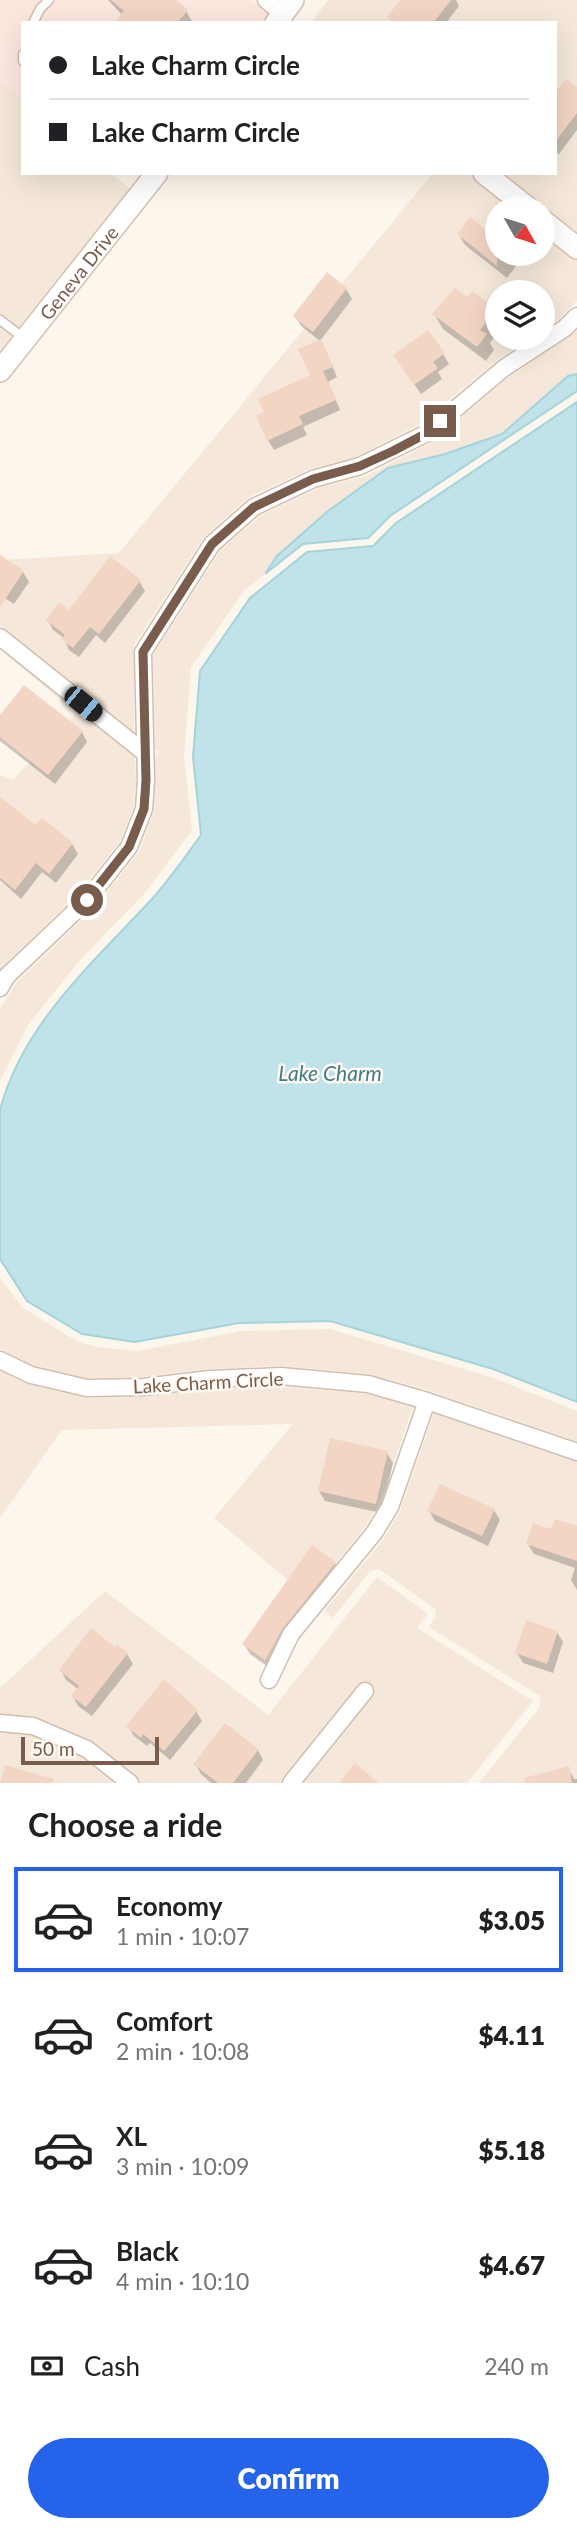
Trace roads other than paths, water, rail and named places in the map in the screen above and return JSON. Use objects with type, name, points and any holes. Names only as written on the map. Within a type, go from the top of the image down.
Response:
[{"type":"main road","points":[[487,175],[513,196]]},
{"type":"main road","name":"Geneva Drive","points":[[0,371],[149,176]]},
{"type":"main road","points":[[555,230],[577,247]]},
{"type":"street","points":[[266,0],[287,15]]},
{"type":"street","points":[[0,988],[7,976],[87,900],[129,847],[144,809],[143,652],[212,544],[254,507],[313,479],[360,466],[427,433],[504,368],[565,328],[577,317]]},
{"type":"street","points":[[0,637],[145,753]]},
{"type":"street","name":"Lake Charm Circle","points":[[0,1360],[31,1375],[88,1388],[143,1387],[210,1379],[281,1376],[368,1384],[577,1452]]},
{"type":"street","points":[[269,1681],[291,1634],[374,1533],[390,1507],[426,1401]]},
{"type":"street","points":[[291,1783],[365,1691]]},
{"type":"street","points":[[0,1723],[33,1726],[87,1749],[130,1783]]},
{"type":"lane","points":[[34,21],[48,0]]},
{"type":"lane","points":[[0,320],[25,339]]},
{"type":"water","points":[[577,374],[577,391],[390,516],[368,538],[303,544],[265,574],[277,556],[328,511],[388,468],[445,454],[502,434],[568,376]]},
{"type":"water","name":"Lake Charm","points":[[577,402],[577,1402],[493,1369],[330,1321],[239,1323],[135,1342],[82,1334],[27,1301],[0,1259],[0,1110],[25,1049],[43,1022],[84,971],[159,891],[201,835],[193,757],[200,671],[250,598],[307,552],[373,546],[396,523]]}]
